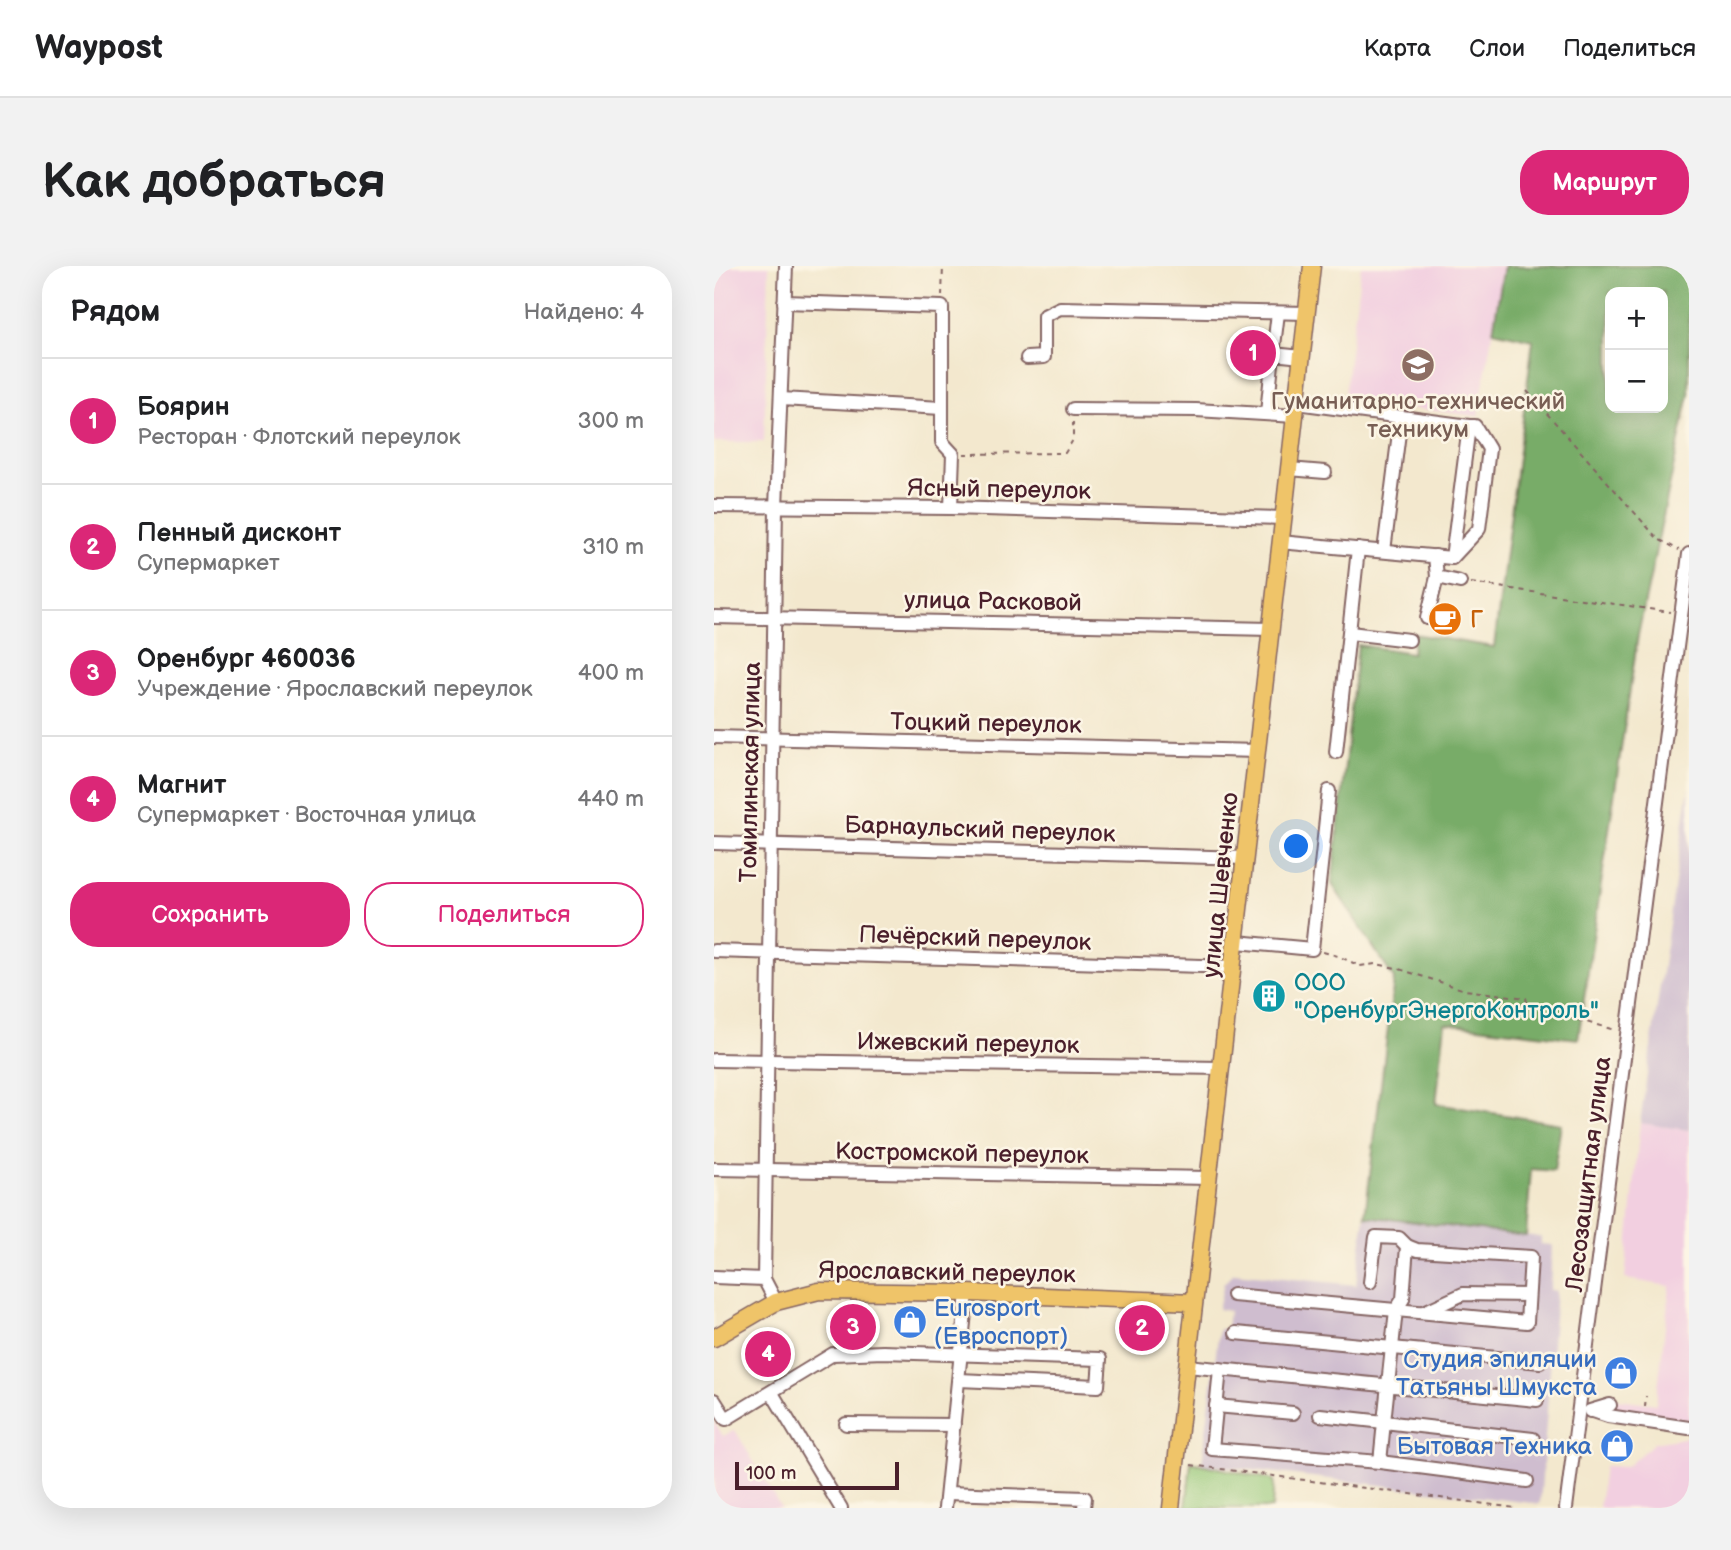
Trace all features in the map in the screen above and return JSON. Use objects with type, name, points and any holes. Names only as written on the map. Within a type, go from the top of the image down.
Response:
[{"type":"main road","name":"улица Шевченко","points":[[1171,1508],[1312,266]]},
{"type":"main road","name":"Ярославский переулок","points":[[714,1338],[776,1302],[819,1291],[967,1293],[1195,1302]]},
{"type":"street","name":"Томилинская улица","points":[[764,1279],[776,507],[786,266]]},
{"type":"street","points":[[784,302],[942,307],[942,442],[953,454],[951,508]]},
{"type":"street","points":[[1027,358],[1044,357],[1045,316],[1060,308],[1307,313]]},
{"type":"street","points":[[1268,413],[1278,313]]},
{"type":"street","points":[[1273,354],[1302,357]]},
{"type":"street","points":[[781,399],[942,408]]},
{"type":"street","points":[[1073,409],[1268,413],[1296,410],[1402,417],[1475,426],[1489,449],[1479,529],[1452,558]]},
{"type":"street","points":[[1384,551],[1402,417]]},
{"type":"street","points":[[1452,558],[1469,426]]},
{"type":"street","points":[[1289,469],[1325,472]]},
{"type":"street","name":"Ясный переулок","points":[[714,506],[951,508],[1283,518]]},
{"type":"street","points":[[1280,542],[1452,558]]},
{"type":"street","points":[[1336,752],[1358,550]]},
{"type":"street","name":"Лесозащитная улица","points":[[1566,1508],[1689,555]]},
{"type":"street","points":[[1427,618],[1437,577],[1435,556]]},
{"type":"street","points":[[1437,577],[1460,582]]},
{"type":"street","name":"улица Расковой","points":[[714,617],[1271,629]]},
{"type":"street","points":[[1350,633],[1409,640]]},
{"type":"street","name":"Тоцкий переулок","points":[[714,737],[1258,751]]},
{"type":"street","points":[[1237,942],[1312,949],[1329,791]]},
{"type":"street","name":"Барнаульский переулок","points":[[714,843],[1246,858]]},
{"type":"street","name":"Печёрский переулок","points":[[714,951],[1234,967]]},
{"type":"street","name":"Ижевский переулок","points":[[714,1060],[1222,1068]]},
{"type":"street","name":"Костромской переулок","points":[[714,1169],[1209,1178]]},
{"type":"street","points":[[1233,1295],[1527,1322],[1531,1257],[1417,1250],[1399,1238],[1376,1237],[1370,1282]]},
{"type":"street","points":[[1380,1462],[1386,1385],[1396,1310],[1403,1299],[1408,1246]]},
{"type":"street","points":[[714,1277],[764,1279],[776,1302]]},
{"type":"street","points":[[944,1508],[967,1293]]},
{"type":"street","points":[[1423,1312],[1463,1294],[1528,1295]]},
{"type":"street","points":[[1236,1333],[1540,1362]]},
{"type":"street","points":[[714,1400],[726,1419],[833,1354],[883,1352],[1100,1359],[1098,1386],[959,1380]]},
{"type":"street","points":[[1187,1366],[1537,1400]]},
{"type":"street","points":[[1220,1369],[1212,1449],[1380,1462],[1527,1480]]},
{"type":"street","points":[[772,1392],[841,1508]]},
{"type":"street","points":[[1593,1411],[1609,1405]]},
{"type":"street","points":[[1216,1406],[1293,1413]]},
{"type":"street","points":[[1579,1411],[1593,1411],[1608,1416],[1689,1428]]},
{"type":"street","points":[[1320,1415],[1533,1440]]},
{"type":"street","points":[[846,1424],[954,1424]]},
{"type":"street","points":[[947,1493],[1085,1498],[1084,1508]]},
{"type":"path","points":[[942,307],[943,266]]},
{"type":"path","points":[[1527,391],[1658,539],[1689,555]]},
{"type":"path","points":[[953,454],[1065,453],[1073,440],[1073,409]]},
{"type":"path","points":[[1460,582],[1681,614]]},
{"type":"path","points":[[1312,949],[1338,956],[1360,967],[1376,964],[1465,989],[1526,998],[1528,1006],[1581,1023],[1627,1033]]},
{"type":"path","points":[[1645,1407],[1646,1396]]},
{"type":"path","points":[[1176,1462],[1516,1508]]},
{"type":"shaded area","points":[[714,266],[769,266],[764,442],[714,442]]},
{"type":"shaded area","name":"Гуманитарно-технический техникум","points":[[1361,266],[1504,266],[1478,416],[1344,400]]},
{"type":"shaded area","points":[[1689,787],[1689,1130],[1640,1123]]},
{"type":"shaded area","points":[[1640,1123],[1689,1130],[1689,1421],[1609,1410],[1610,1398],[1656,1404],[1670,1286],[1625,1279]]},
{"type":"shaded area","points":[[1365,1216],[1541,1237],[1541,1244],[1552,1245],[1550,1290],[1556,1291],[1540,1504],[1202,1464],[1219,1329],[1227,1329],[1229,1311],[1218,1309],[1224,1283],[1234,1273],[1356,1285]]},
{"type":"shaded area","points":[[714,1421],[723,1436],[735,1430],[781,1508],[714,1508]]},
{"type":"shaded area","points":[[1689,1437],[1689,1508],[1599,1508],[1604,1466],[1626,1467],[1654,1443]]},
{"type":"green space","points":[[1504,266],[1689,266],[1689,394],[1638,635],[1578,1039],[1445,1023],[1436,1104],[1561,1124],[1554,1171],[1531,1169],[1526,1236],[1365,1216],[1394,979],[1332,884],[1358,645],[1412,653],[1414,634],[1494,647],[1533,340],[1493,331]]},
{"type":"green space","points":[[1191,1462],[1274,1480],[1272,1508],[1186,1508]]},
{"type":"place","name":"Боярин","points":[[1253,353]]},
{"type":"place","name":"Гуманитарно-технический техникум","points":[[1418,365]]},
{"type":"place","name":"Г","points":[[1445,619]]},
{"type":"place","name":"ООО \"ОренбургЭнергоКонтроль\"","points":[[1269,996]]},
{"type":"place","name":"Eurosport (Евроспорт)","points":[[910,1322]]},
{"type":"place","name":"Оренбург 460036","points":[[853,1327]]},
{"type":"place","name":"Пенный дисконт","points":[[1142,1328]]},
{"type":"place","name":"Магнит","points":[[768,1354]]},
{"type":"place","name":"Студия эпиляции Татьяны Шмукста","points":[[1621,1373]]},
{"type":"place","name":"Бытовая Техника","points":[[1617,1446]]}]
